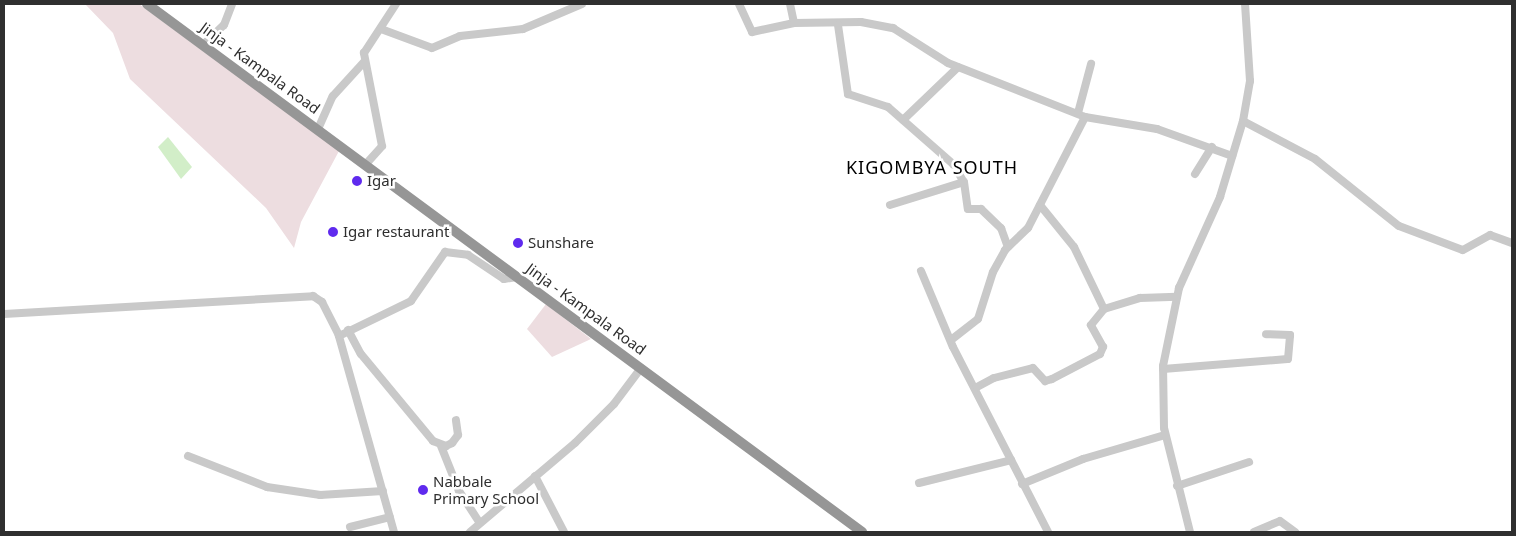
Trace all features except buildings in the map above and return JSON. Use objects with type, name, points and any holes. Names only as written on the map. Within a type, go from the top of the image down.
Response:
[{"type":"highway","name":"Jinja - Kampala Road","points":[[147,4],[862,532]]},
{"type":"street","points":[[203,44],[224,25],[232,4]]},
{"type":"street","points":[[366,164],[382,146],[364,62],[364,53],[396,4]]},
{"type":"street","points":[[381,29],[432,48],[460,36],[523,29],[582,4]]},
{"type":"street","points":[[739,4],[752,32],[794,23],[838,25],[869,22],[903,31],[934,56],[958,67],[1082,115],[1157,129],[1212,147],[1232,156]]},
{"type":"street","points":[[790,4],[794,23]]},
{"type":"street","points":[[1190,532],[1177,486],[1166,435],[1162,369],[1177,297],[1220,197],[1243,121],[1250,81],[1245,4]]},
{"type":"street","points":[[838,25],[848,94],[888,107],[952,164],[964,182],[968,209],[981,209],[1000,228],[1008,247]]},
{"type":"street","points":[[318,129],[333,96],[364,62]]},
{"type":"street","points":[[951,340],[978,319],[990,277],[1008,247],[1028,228],[1040,205],[1082,115],[1091,64]]},
{"type":"street","points":[[903,120],[958,67]]},
{"type":"street","points":[[1243,121],[1315,159],[1399,226],[1463,250],[1490,235],[1512,243]]},
{"type":"street","points":[[1195,174],[1212,147]]},
{"type":"street","points":[[890,205],[964,182]]},
{"type":"street","points":[[1040,205],[1074,247],[1104,309]]},
{"type":"street","points":[[339,336],[411,301],[445,252],[468,256],[504,278],[516,278]]},
{"type":"street","points":[[922,270],[951,340],[977,387],[1022,484],[1048,532]]},
{"type":"street","points":[[4,314],[313,296],[322,302],[339,336],[394,532]]},
{"type":"street","points":[[977,387],[994,378],[1033,368],[1046,381],[1052,379],[1100,354],[1103,347],[1091,325],[1104,309],[1140,298],[1177,297]]},
{"type":"street","points":[[348,330],[404,408],[441,446],[459,491],[480,523]]},
{"type":"street","points":[[1162,369],[1288,358],[1291,336],[1266,334]]},
{"type":"street","points":[[470,532],[614,404],[641,368]]},
{"type":"street","points":[[441,446],[458,435],[456,420]]},
{"type":"street","points":[[1022,484],[1083,459],[1166,435]]},
{"type":"street","points":[[188,456],[267,487],[320,495],[383,491]]},
{"type":"street","points":[[919,483],[1011,460]]},
{"type":"street","points":[[1177,486],[1248,462]]},
{"type":"street","points":[[535,476],[564,532]]},
{"type":"street","points":[[350,527],[390,516]]},
{"type":"street","points":[[1254,532],[1280,521],[1295,532]]},
{"type":"shaded area","points":[[85,4],[139,4],[339,151],[301,222],[294,248],[266,208],[130,79],[113,33]]},
{"type":"shaded area","points":[[168,137],[192,167],[181,179],[158,147]]},
{"type":"shaded area","points":[[546,304],[591,339],[552,357],[527,329]]},
{"type":"place","name":"Igar","points":[[357,181]]},
{"type":"place","name":"Igar restaurant","points":[[333,232]]},
{"type":"place","name":"Sunshare","points":[[518,243]]},
{"type":"place","name":"Nabbale Primary School","points":[[423,490]]},
{"type":"district","name":"KIGOMBYA SOUTH","points":[[932,167]]}]
